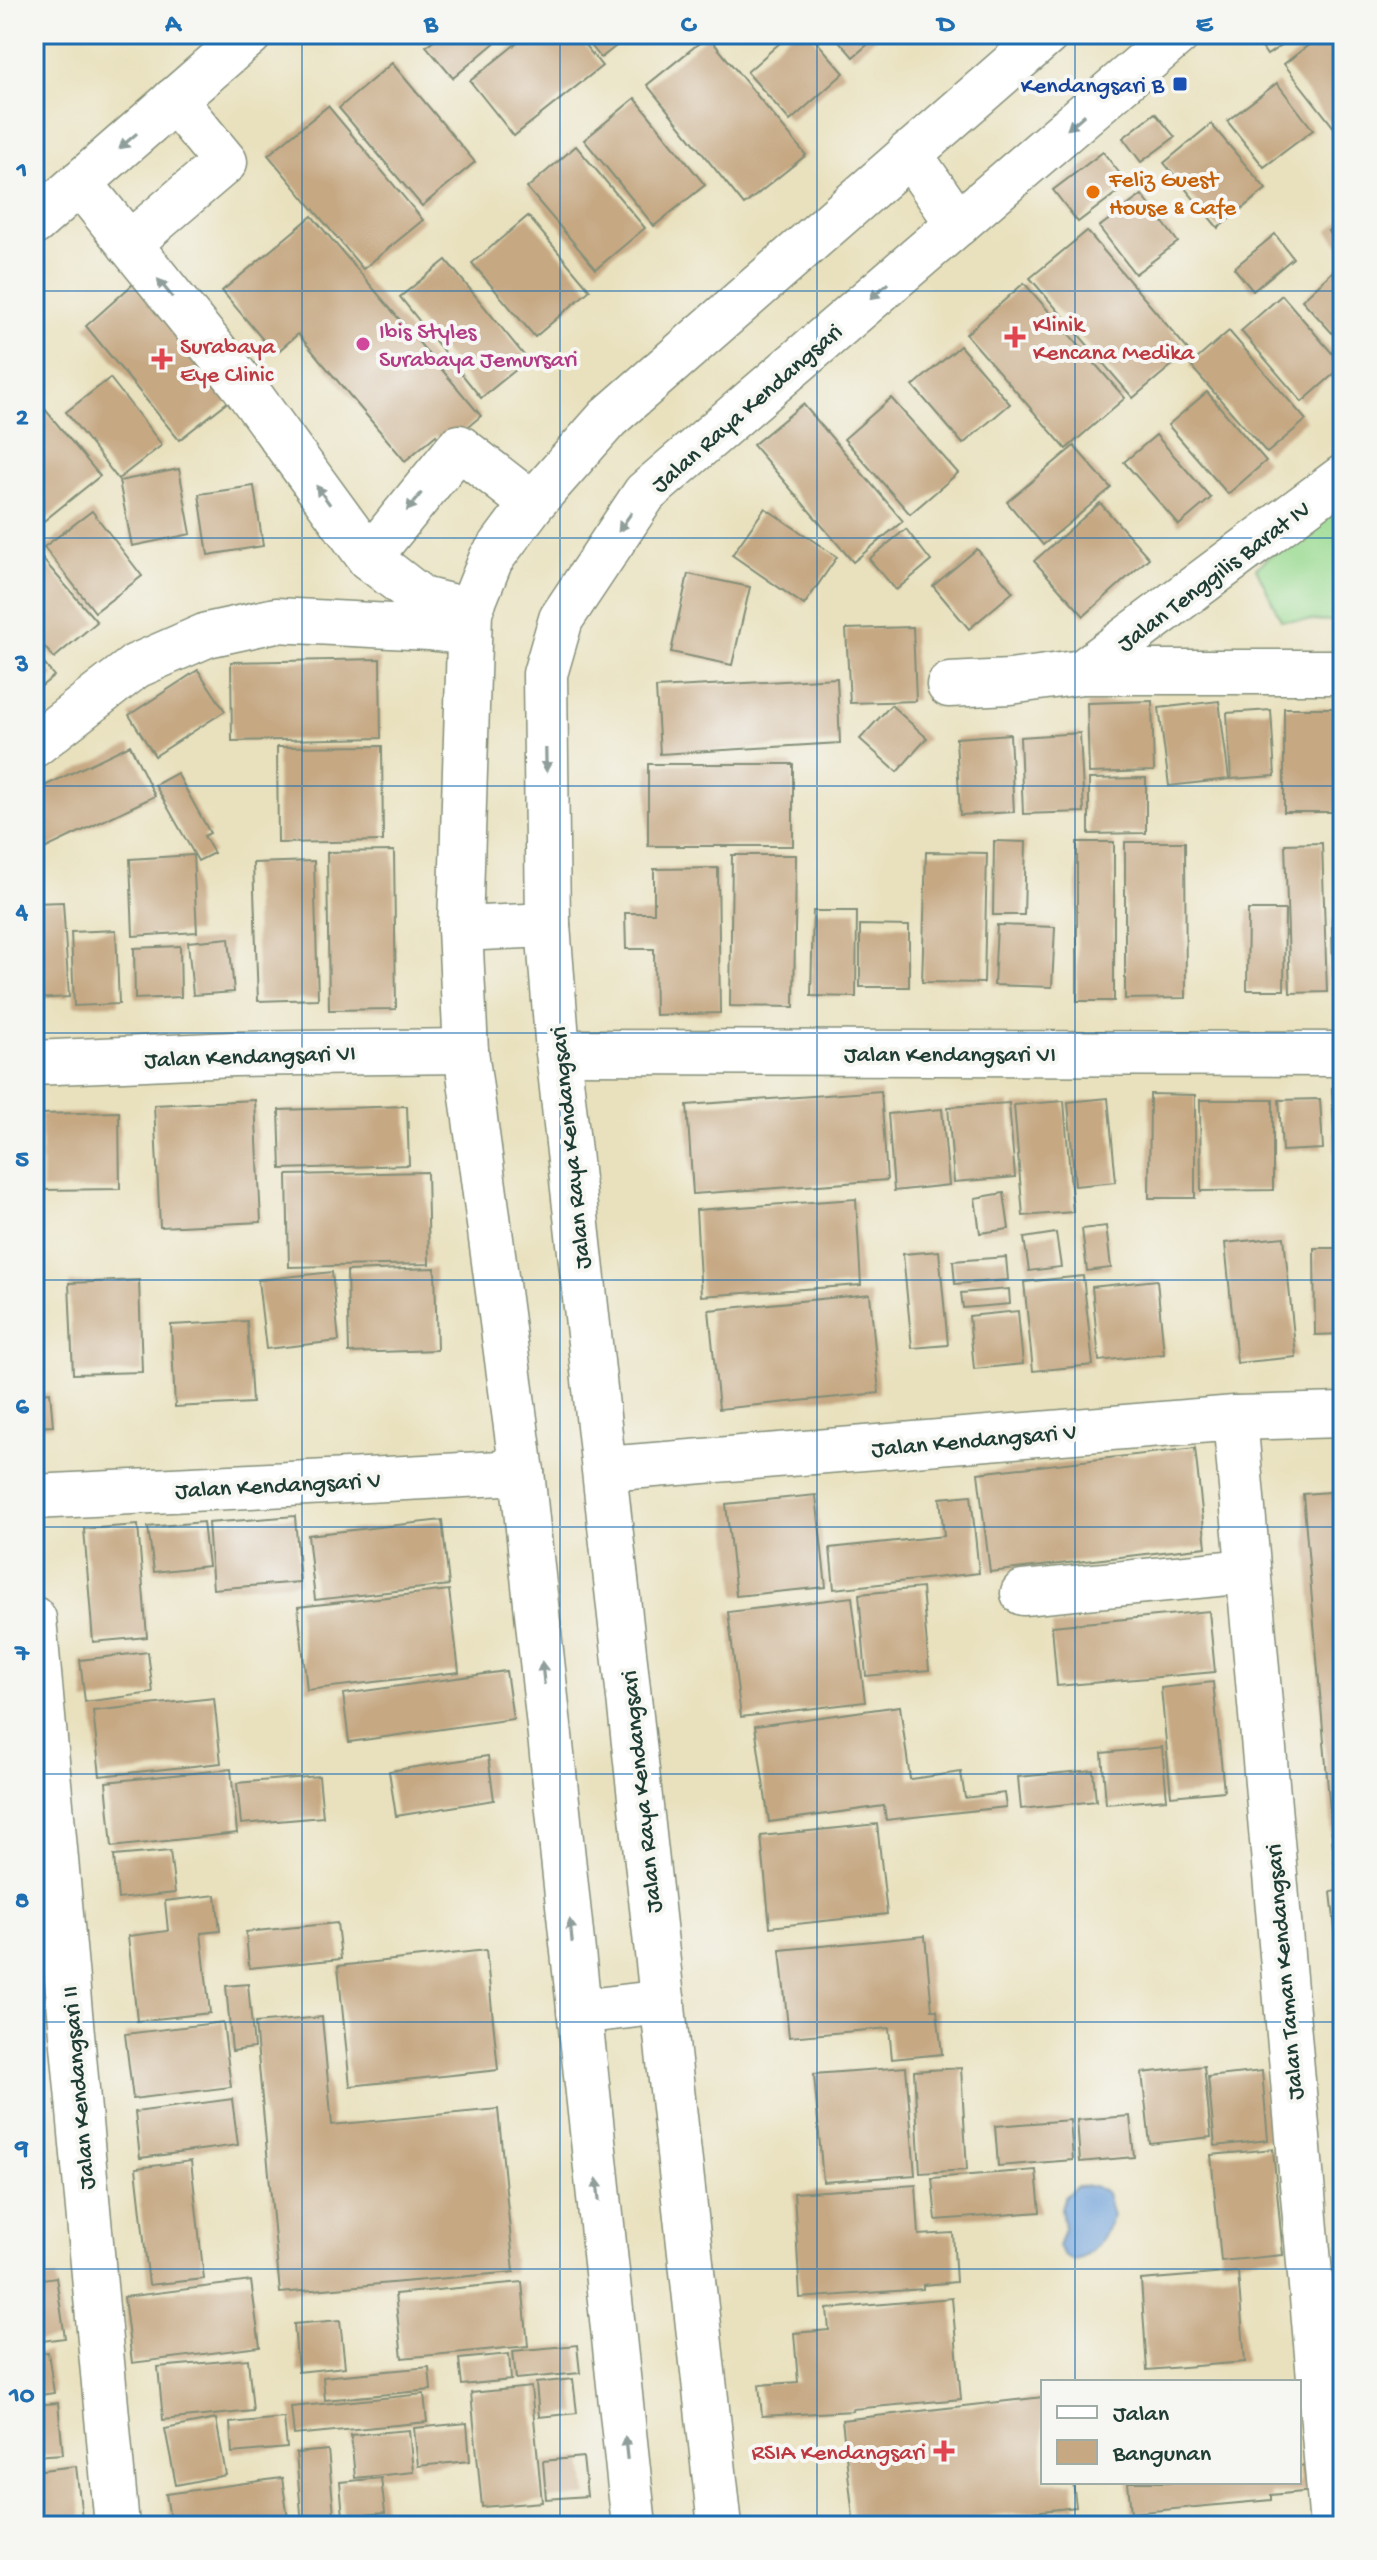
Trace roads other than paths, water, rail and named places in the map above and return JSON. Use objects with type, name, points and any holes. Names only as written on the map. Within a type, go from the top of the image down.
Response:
[{"type":"main road","points":[[34,223],[250,34]]},
{"type":"main road","points":[[634,2526],[522,1472],[466,1051],[460,929],[469,622],[491,559],[532,504],[608,418],[1047,34]]},
{"type":"main road","name":"Jalan Raya Kendangsari","points":[[720,2526],[558,1052],[548,925],[545,674],[561,619],[645,493],[1178,34]]},
{"type":"main road","points":[[129,244],[225,162],[174,100]]},
{"type":"main road","points":[[909,153],[958,224]]},
{"type":"main road","points":[[80,183],[243,385],[369,558],[422,599],[469,622]]},
{"type":"main road","points":[[369,558],[459,447],[532,504]]},
{"type":"main road","name":"Jalan Tenggilis Barat IV","points":[[1082,672],[1343,477]]},
{"type":"main road","points":[[34,745],[136,666],[207,635],[276,620],[429,628],[469,622]]},
{"type":"main road","points":[[949,685],[1010,682],[1082,672],[1343,672]]},
{"type":"main road","points":[[460,929],[548,925]]},
{"type":"main road","name":"Jalan Kendangsari VI","points":[[34,1063],[234,1054],[466,1051]]},
{"type":"main road","name":"Jalan Kendangsari VI","points":[[558,1052],[1343,1054]]},
{"type":"main road","name":"Jalan Kendangsari V","points":[[605,1469],[1235,1418],[1343,1415]]},
{"type":"main road","name":"Jalan Taman Kendangsari","points":[[1235,1418],[1332,2526]]},
{"type":"main road","name":"Jalan Kendangsari V","points":[[34,1497],[522,1472]]},
{"type":"main road","points":[[1023,1593],[1248,1571]]},
{"type":"main road","name":"Jalan Kendangsari II","points":[[35,1640],[117,2526]]},
{"type":"main road","points":[[579,2012],[663,2002]]},
{"type":"water","points":[[1094,2186],[1107,2193],[1113,2216],[1093,2249],[1074,2261],[1064,2256],[1058,2247],[1064,2228],[1061,2209],[1064,2197],[1076,2187]]},
{"type":"place","name":"Kendangsari B","points":[[1180,84]]},
{"type":"place","name":"Feliz Guest House & Cafe","points":[[1093,192]]},
{"type":"place","name":"Klinik Kencana Medika","points":[[1015,337]]},
{"type":"place","name":"Ibis Styles Surabaya Jemursari","points":[[363,344]]},
{"type":"place","name":"Surabaya Eye Clinic","points":[[162,359]]},
{"type":"place","name":"RSIA Kendangsari","points":[[944,2451]]}]
